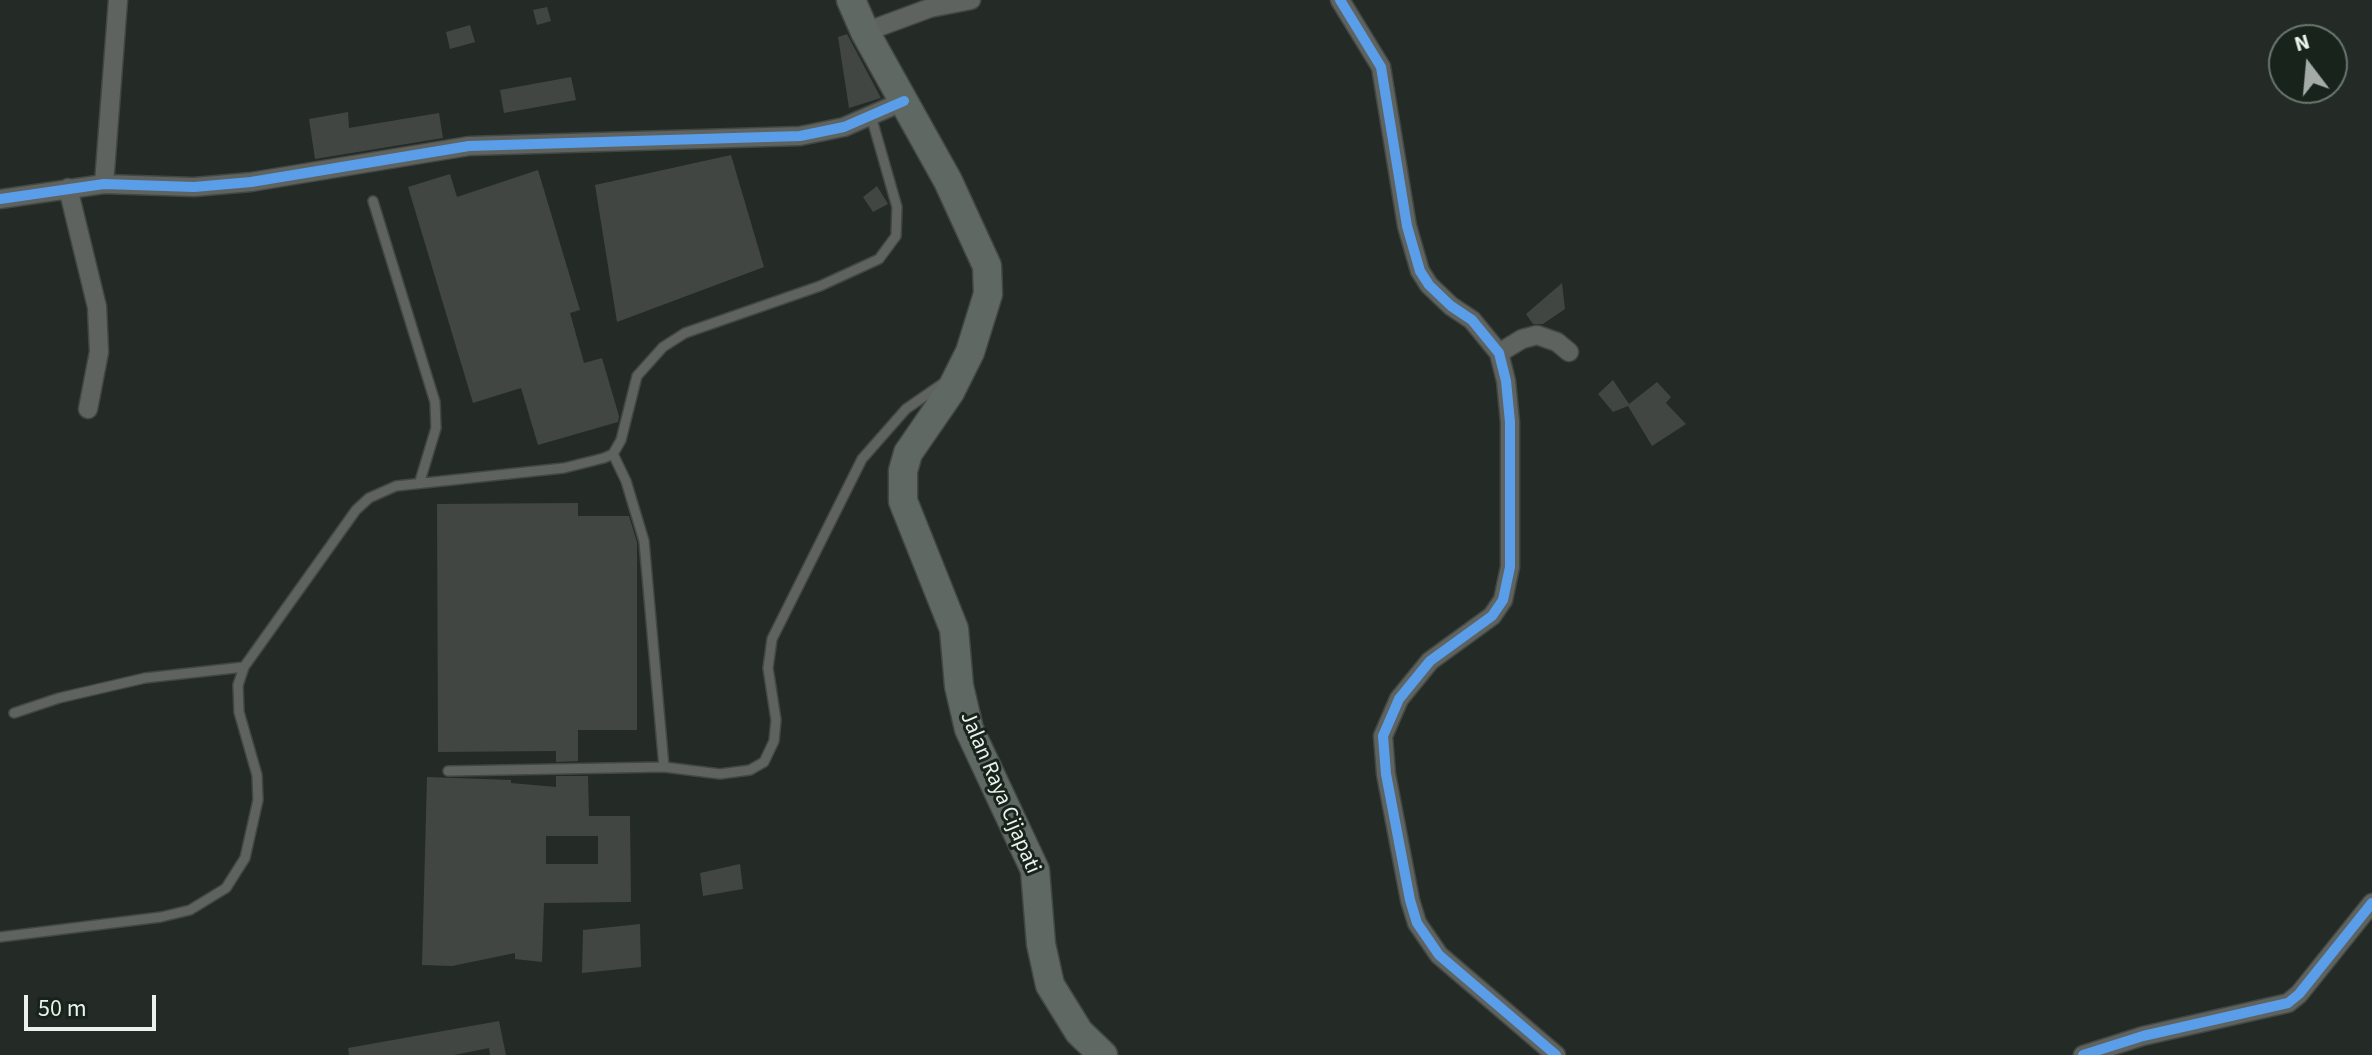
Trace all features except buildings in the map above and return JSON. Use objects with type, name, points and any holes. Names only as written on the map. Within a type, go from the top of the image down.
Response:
[{"type":"main road","name":"Jalan Raya Cijapati","points":[[851,0],[865,32],[948,181],[987,266],[988,294],[962,373],[908,453],[902,479],[903,501],[954,629],[962,706],[969,729],[1035,870],[1041,944],[1050,985],[1079,1032],[1103,1055]]},
{"type":"street","points":[[104,184],[118,0]]},
{"type":"street","points":[[865,32],[930,8],[971,0]]},
{"type":"street","points":[[1340,0],[1381,67],[1407,226],[1420,271],[1429,285],[1472,320],[1499,353],[1506,381],[1510,422],[1510,567],[1507,590],[1492,616],[1430,661],[1399,699],[1383,736],[1383,755],[1410,900],[1424,936],[1439,955],[1556,1055]]},
{"type":"street","points":[[0,199],[104,184],[194,187],[251,182],[407,154],[526,142],[800,136],[844,127],[904,101]]},
{"type":"street","points":[[68,188],[97,307],[99,352],[88,409]]},
{"type":"street","points":[[1499,353],[1522,339],[1537,335],[1550,338],[1569,352]]},
{"type":"street","points":[[2083,1055],[2143,1036],[2288,1003],[2372,903]]},
{"type":"lane","points":[[0,937],[161,917],[190,910],[226,888],[245,858],[258,800],[257,775],[239,712],[238,685],[244,667],[356,510],[381,491],[420,481],[564,468],[613,454],[621,440],[637,376],[663,347],[685,333],[820,286],[879,259],[891,246],[898,224],[897,207],[871,116]]},
{"type":"lane","points":[[373,201],[435,402],[436,428],[420,481]]},
{"type":"lane","points":[[448,771],[664,767],[720,774],[750,770],[764,762],[774,741],[776,720],[768,668],[772,639],[862,459],[906,409],[962,373]]},
{"type":"lane","points":[[613,454],[626,481],[644,541],[664,767]]},
{"type":"lane","points":[[14,713],[59,698],[145,678],[244,667]]},
{"type":"cycle path","points":[[1340,0],[1381,67],[1407,226],[1420,271],[1429,285],[1451,306],[1472,320],[1499,353],[1506,381],[1510,422],[1510,567],[1503,600],[1492,616],[1430,661],[1399,699],[1383,736],[1386,774],[1410,900],[1417,923],[1439,955],[1556,1055]]},
{"type":"cycle path","points":[[0,199],[104,184],[194,187],[251,182],[469,146],[800,136],[844,127],[904,101]]},
{"type":"cycle path","points":[[2083,1055],[2143,1036],[2288,1003],[2299,994],[2372,903]]}]
